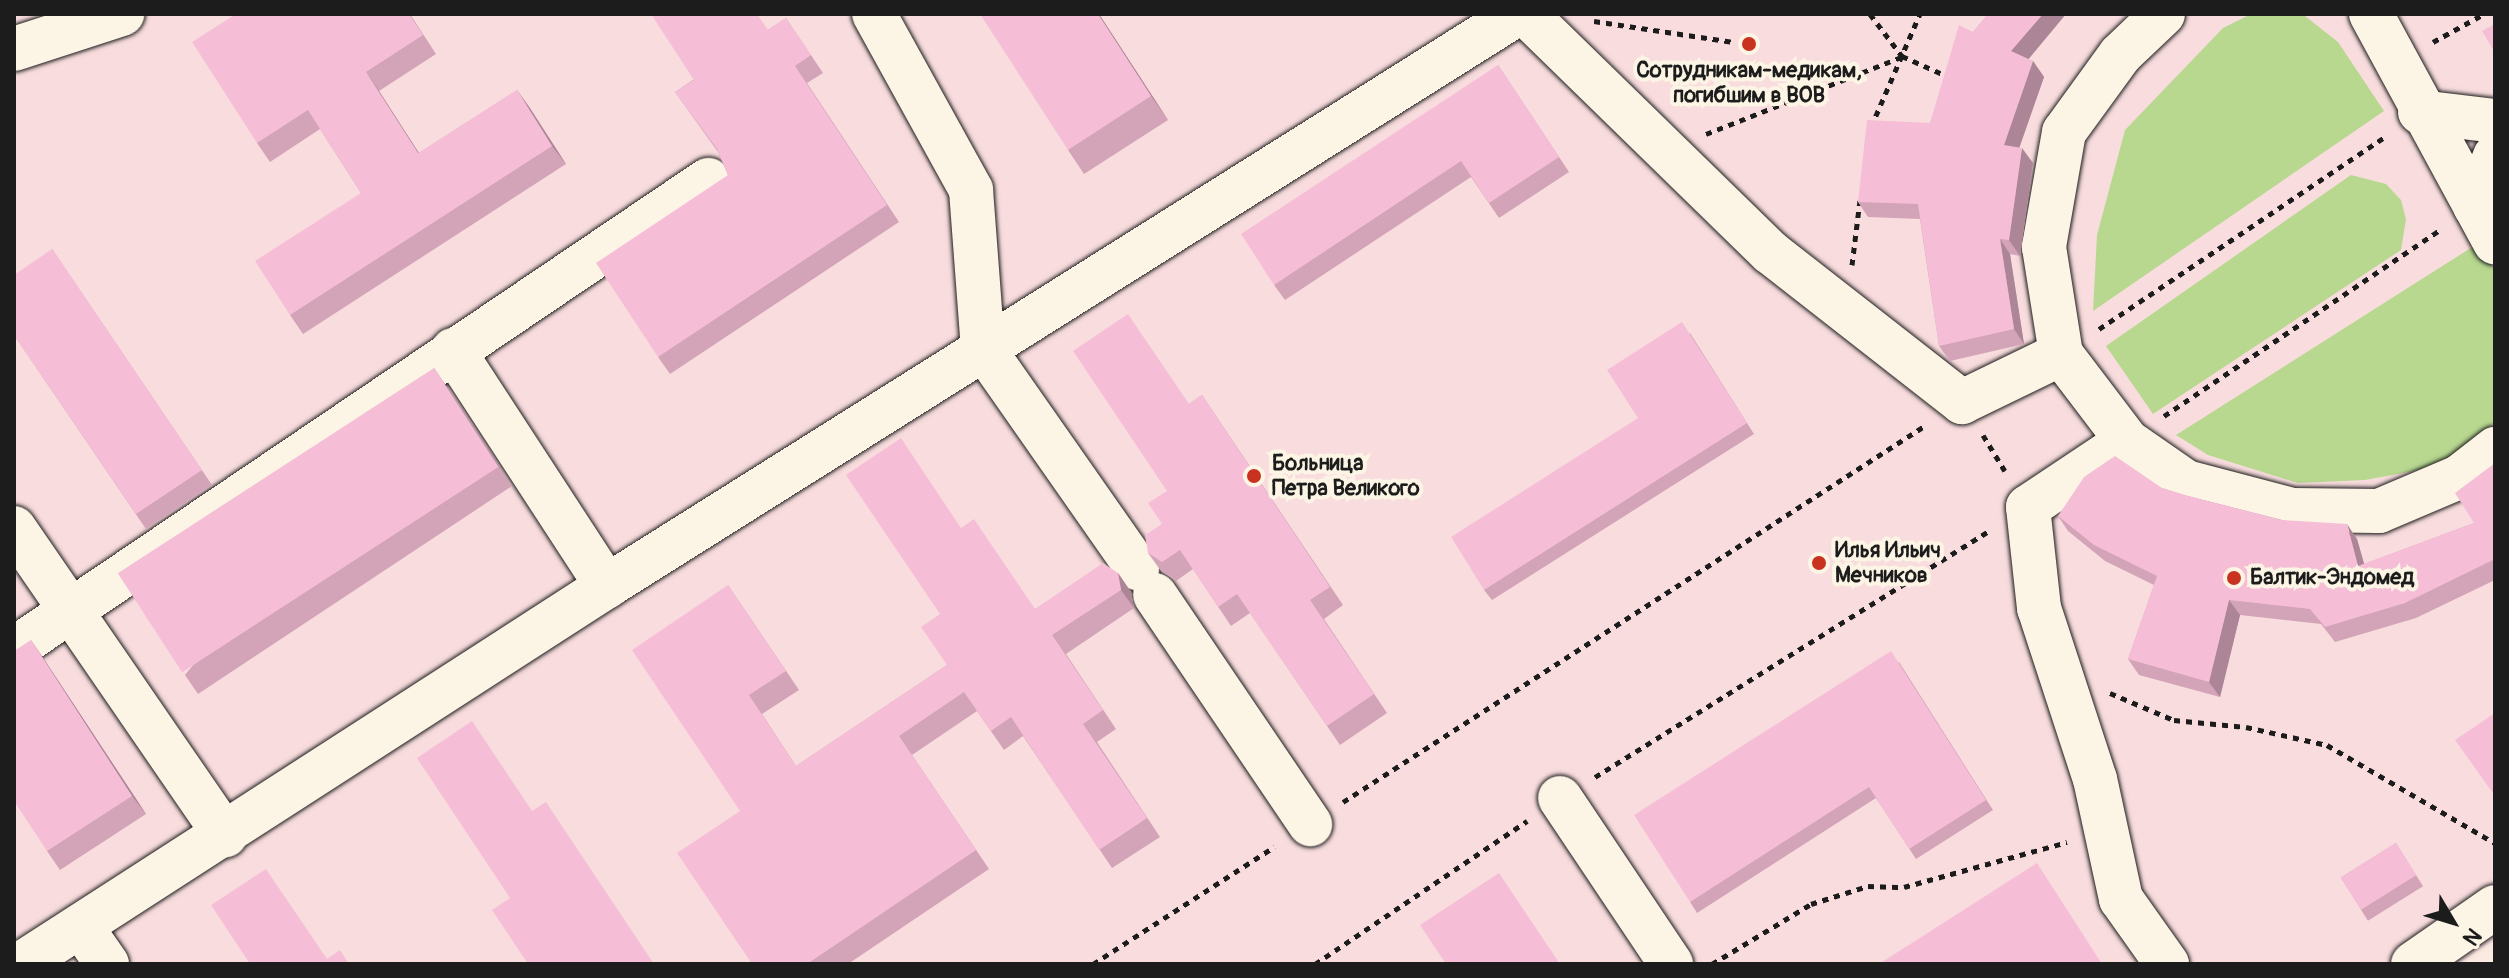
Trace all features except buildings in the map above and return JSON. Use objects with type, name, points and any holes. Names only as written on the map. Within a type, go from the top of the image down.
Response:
[{"type":"lane","points":[[14,49],[122,14]]},
{"type":"lane","points":[[874,14],[971,190],[983,348],[1146,581],[1310,824]]},
{"type":"lane","points":[[21,964],[82,928],[607,586],[1517,14]]},
{"type":"lane","points":[[1526,14],[1770,252],[1962,402],[2061,354]]},
{"type":"lane","points":[[2163,14],[2120,55],[2064,132],[2044,247],[2061,354],[2127,441],[2186,482],[2292,510],[2379,511],[2459,477],[2495,449]]},
{"type":"lane","points":[[2371,14],[2399,61],[2420,112],[2485,224]]},
{"type":"lane","points":[[2027,162],[2091,94]]},
{"type":"lane","points":[[2420,112],[2495,121]]},
{"type":"lane","points":[[2485,224],[2495,156]]},
{"type":"lane","points":[[14,649],[71,612],[113,578],[708,180]]},
{"type":"lane","points":[[2020,256],[2052,310]]},
{"type":"lane","points":[[453,350],[607,586]]},
{"type":"lane","points":[[2127,441],[2028,507],[2039,608],[2095,779],[2121,899],[2167,964]]},
{"type":"lane","points":[[14,528],[225,835]]},
{"type":"lane","points":[[1560,798],[1671,964]]},
{"type":"lane","points":[[2413,964],[2495,907]]},
{"type":"lane","points":[[82,928],[107,964]]},
{"type":"path","points":[[1870,14],[1902,56],[1950,78]]},
{"type":"path","points":[[1868,133],[1920,14]]},
{"type":"path","points":[[2399,61],[2484,14]]},
{"type":"path","points":[[1577,19],[1733,42]]},
{"type":"path","points":[[1664,150],[1902,56]]},
{"type":"path","points":[[2061,354],[2420,112]]},
{"type":"path","points":[[1846,312],[1861,193]]},
{"type":"path","points":[[2127,441],[2485,224]]},
{"type":"path","points":[[1093,964],[1962,402],[2028,507],[1560,798],[1315,964]]},
{"type":"path","points":[[2101,685],[2174,720],[2246,727],[2327,745],[2495,843]]},
{"type":"path","points":[[1712,964],[1811,904],[1868,886],[1904,887],[2106,831]]},
{"type":"shaded area","name":"Больница Петра Великого","points":[[14,14],[2495,14],[2495,939],[2459,964],[14,964]]},
{"type":"green space","points":[[2251,14],[2305,16],[2338,42],[2384,111],[2093,311],[2097,235],[2125,130],[2223,28]]},
{"type":"green space","points":[[2351,175],[2386,184],[2401,200],[2406,219],[2401,250],[2153,414],[2106,346]]},
{"type":"green space","points":[[2477,244],[2495,271],[2495,422],[2463,450],[2425,469],[2365,480],[2298,483],[2208,455],[2176,435]]},
{"type":"place","name":"Сотрудникам-медикам, погибшим в ВОВ","points":[[1749,44]]},
{"type":"place","name":"Больница Петра Великого","points":[[1254,476]]},
{"type":"place","name":"Илья Ильич Мечников","points":[[1819,563]]},
{"type":"place","name":"Балтик-Эндомед","points":[[2234,578]]}]
